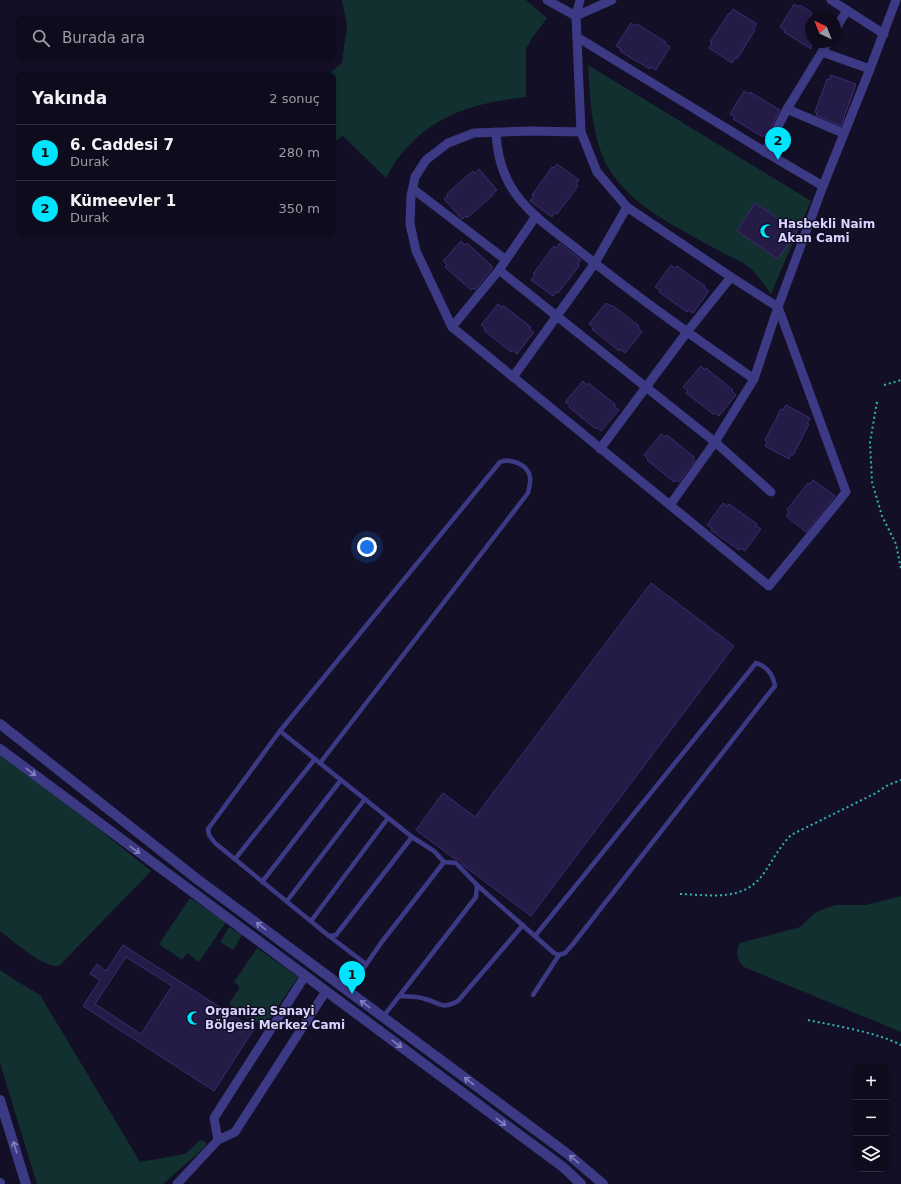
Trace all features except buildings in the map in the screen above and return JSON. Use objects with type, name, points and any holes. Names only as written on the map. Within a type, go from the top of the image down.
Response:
[{"type":"street","points":[[546,0],[576,16]]},
{"type":"street","points":[[580,0],[576,16],[581,132],[597,172],[627,207],[778,307],[846,492],[769,586],[452,327],[416,251],[410,224],[411,196],[415,177],[426,160],[448,143],[474,133],[581,132]]},
{"type":"street","points":[[576,16],[612,0]]},
{"type":"street","points":[[831,0],[884,34]]},
{"type":"street","points":[[670,505],[715,442],[754,379],[778,307],[823,186],[884,34],[896,0]]},
{"type":"street","points":[[841,20],[847,10]]},
{"type":"street","points":[[578,37],[823,186]]},
{"type":"street","points":[[765,152],[787,109],[824,48]]},
{"type":"street","points":[[822,52],[870,69]]},
{"type":"street","points":[[787,109],[843,134]]},
{"type":"street","points":[[496,132],[498,153],[504,173],[517,197],[536,216],[595,263],[687,332],[754,379]]},
{"type":"street","points":[[413,189],[506,260]]},
{"type":"street","points":[[513,377],[595,263],[627,207]]},
{"type":"street","points":[[452,327],[500,270],[536,216]]},
{"type":"street","points":[[500,270],[715,442],[771,492]]},
{"type":"street","points":[[600,449],[687,332],[731,277]]},
{"type":"street","points":[[0,724],[197,879],[569,1155],[603,1184]]},
{"type":"street","points":[[0,749],[562,1167],[581,1184]]},
{"type":"street","points":[[218,1140],[214,1118],[305,976]]},
{"type":"street","points":[[177,1184],[218,1140],[235,1132],[326,991]]},
{"type":"street","points":[[0,1100],[26,1184]]},
{"type":"lane","points":[[320,763],[528,493],[530,477],[527,470],[513,460],[505,460],[500,462],[280,732],[208,829],[209,835],[215,843],[329,936],[366,964]]},
{"type":"lane","points":[[533,995],[559,955],[565,953],[573,944],[770,692],[774,686],[774,680],[763,665],[756,663],[535,936]]},
{"type":"lane","points":[[280,732],[412,837],[434,851],[444,862],[456,863],[477,885],[554,953],[559,955]]},
{"type":"lane","points":[[235,859],[315,759]]},
{"type":"lane","points":[[262,882],[341,780]]},
{"type":"lane","points":[[287,901],[365,799]]},
{"type":"lane","points":[[311,921],[388,818]]},
{"type":"lane","points":[[329,936],[336,935],[412,837]]},
{"type":"lane","points":[[348,991],[381,943],[444,862]]},
{"type":"lane","points":[[383,1017],[476,898],[477,885]]},
{"type":"lane","points":[[400,996],[425,998],[439,1005],[448,1006],[458,1001],[523,925]]},
{"type":"path","points":[[884,385],[901,380]]},
{"type":"path","points":[[877,402],[870,442],[872,482],[882,516],[896,544],[901,569]]},
{"type":"path","points":[[680,894],[724,896],[745,890],[756,883],[783,843],[791,835],[876,793],[888,785],[901,780]]},
{"type":"path","points":[[808,1020],[855,1030],[893,1041],[901,1045]]},
{"type":"green space","points":[[342,0],[526,0],[547,18],[532,38],[526,49],[526,97],[480,105],[450,116],[437,123],[413,141],[394,164],[386,178],[343,136],[336,140],[336,72],[331,72],[342,63],[347,25]]},
{"type":"green space","points":[[588,65],[811,201],[771,294],[750,268],[670,223],[637,201],[611,172],[602,155],[595,133],[589,88]]},
{"type":"green space","points":[[0,755],[95,826],[151,871],[59,966],[45,963],[20,947],[0,931]]},
{"type":"green space","points":[[901,896],[901,1032],[744,967],[738,959],[737,953],[740,943],[800,927],[816,912],[835,905],[866,905]]},
{"type":"green space","points":[[190,898],[226,922],[199,962],[187,953],[182,960],[159,944]]},
{"type":"green space","points":[[229,927],[242,935],[233,950],[220,942]]},
{"type":"green space","points":[[257,948],[298,977],[264,1027],[229,1004],[240,987],[234,982]]},
{"type":"green space","points":[[0,970],[40,995],[140,1162],[185,1154],[200,1140],[206,1142],[204,1148],[163,1184],[37,1184],[0,1063]]},
{"type":"place","name":"Kümeevler 1","points":[[778,160]]},
{"type":"place","name":"Hasbekli Naim Akan Cami","points":[[767,231]]},
{"type":"place","name":"6. Caddesi 7","points":[[352,994]]},
{"type":"place","name":"Organize Sanayi Bölgesi Merkez Cami","points":[[194,1018]]}]
